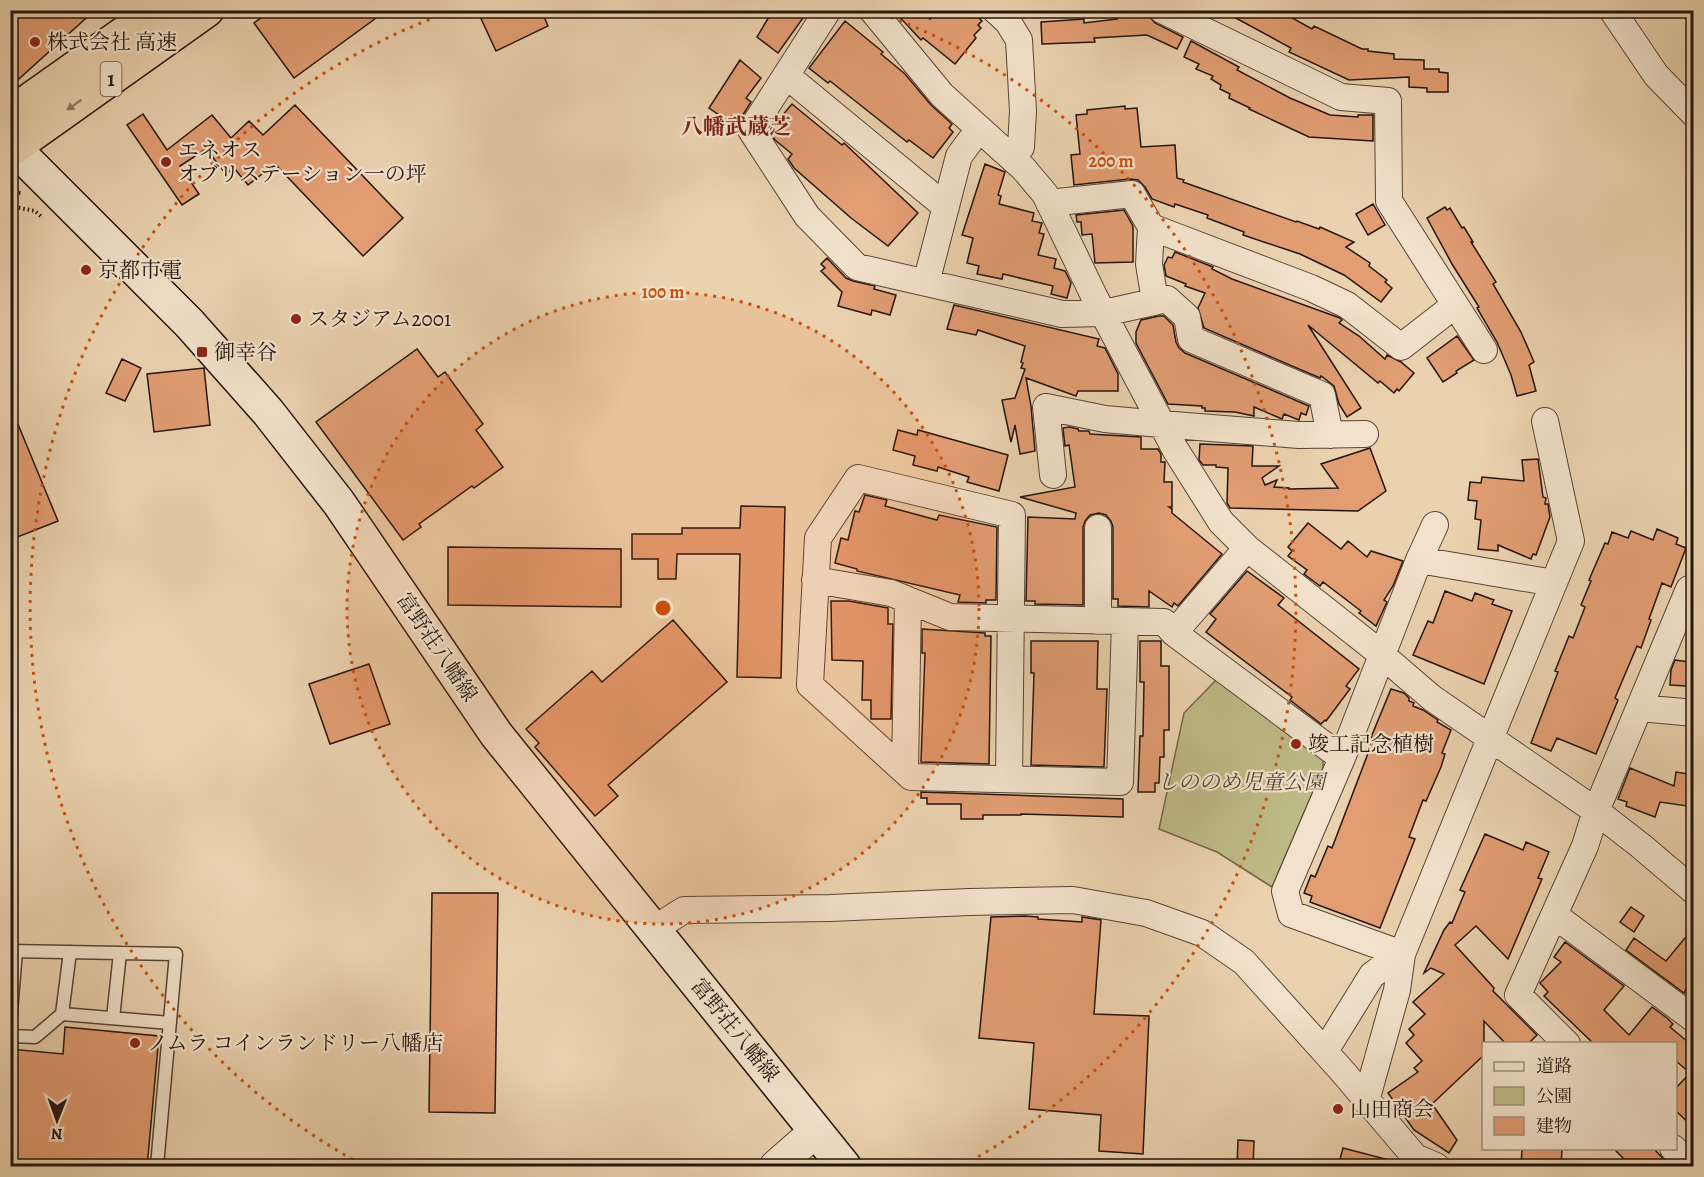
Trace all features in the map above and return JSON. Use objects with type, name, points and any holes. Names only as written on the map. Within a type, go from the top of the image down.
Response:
[{"type":"highway","name":"1","points":[[10,114],[157,10]]},
{"type":"highway","name":"1","points":[[12,147],[207,10]]},
{"type":"main road","name":"富野荘八幡線","points":[[12,147],[189,323],[268,412],[339,503],[496,734],[844,1167]]},
{"type":"street","points":[[828,10],[751,130],[807,216],[857,267],[1062,314],[1104,313],[1167,299],[1187,317],[1191,339],[1322,395],[1330,435]]},
{"type":"street","points":[[872,10],[942,95],[1011,157],[1045,194],[1161,424],[1221,522],[1246,548],[1382,655],[1432,698],[1689,878]]},
{"type":"street","points":[[1162,10],[1341,97],[1388,101],[1389,201],[1484,350]]},
{"type":"street","points":[[1612,10],[1656,75],[1694,114]]},
{"type":"street","points":[[1010,14],[1019,40],[1023,111],[1021,147],[1011,157]]},
{"type":"street","points":[[787,76],[946,207]]},
{"type":"street","points":[[926,283],[959,156],[979,129]]},
{"type":"street","points":[[1049,203],[1132,195],[1150,227],[1149,264],[1155,301]]},
{"type":"street","points":[[1150,227],[1311,288],[1347,305],[1401,347],[1455,305]]},
{"type":"street","points":[[1053,475],[1046,407],[1105,419],[1161,424],[1299,435],[1365,434]]},
{"type":"street","points":[[1366,1101],[1397,990],[1401,954],[1571,541],[1545,421]]},
{"type":"street","points":[[1009,779],[1012,515],[858,478],[818,538],[810,685],[911,777],[1120,782],[1125,621]]},
{"type":"street","points":[[1401,954],[1291,914],[1285,891],[1342,758],[1419,560],[1435,525]]},
{"type":"street","points":[[1098,528],[1098,621]]},
{"type":"street","points":[[1174,633],[1246,548]]},
{"type":"street","points":[[1419,560],[1554,583]]},
{"type":"street","points":[[815,580],[891,593],[950,617],[1164,622],[1174,633],[1342,758]]},
{"type":"street","points":[[1566,1042],[1518,995],[1586,846],[1596,812],[1692,586]]},
{"type":"street","points":[[905,770],[908,600]]},
{"type":"street","points":[[1640,708],[1694,713]]},
{"type":"street","points":[[654,929],[684,910],[1073,900],[1146,913],[1202,933],[1244,962],[1415,1157],[1436,1167]]},
{"type":"street","points":[[1554,915],[1694,1019]]},
{"type":"street","points":[[1325,1052],[1372,975],[1401,954]]},
{"type":"street","points":[[776,1167],[816,1131]]},
{"type":"street","points":[[1674,1150],[1692,1167]]},
{"type":"lane","points":[[10,1024],[13,951],[176,954],[157,1167]]},
{"type":"lane","points":[[10,1036],[35,1037],[62,1014],[70,952]]},
{"type":"lane","points":[[113,1018],[120,953]]},
{"type":"lane","points":[[62,1014],[170,1023]]},
{"type":"green space","name":"しののめ児童公園","points":[[1219,677],[1323,755],[1323,768],[1272,887],[1217,852],[1159,829],[1184,713]]},
{"type":"building","name":"株式会社 高速","points":[[10,10],[95,10],[10,87]]},
{"type":"building","points":[[272,10],[387,10],[294,78],[254,23]]},
{"type":"building","points":[[477,10],[541,10],[548,26],[496,51]]},
{"type":"building","points":[[773,10],[793,10],[803,18],[778,53],[757,37]]},
{"type":"building","points":[[893,10],[922,10],[930,19],[937,10],[971,10],[982,21],[978,25],[981,28],[974,35],[976,38],[955,64],[923,38],[921,40]]},
{"type":"building","points":[[1221,10],[1278,10],[1312,29],[1314,26],[1362,49],[1394,54],[1394,59],[1424,60],[1424,69],[1439,69],[1439,72],[1448,73],[1448,92],[1427,92],[1427,88],[1409,87],[1409,77],[1349,80],[1289,52],[1291,48]]},
{"type":"building","points":[[1148,15],[1155,23],[1183,37],[1177,49],[1147,35],[1094,38],[1095,42],[1042,44],[1041,22],[1084,19],[1084,23],[1117,19],[1117,17]]},
{"type":"building","points":[[845,21],[883,52],[881,54],[905,74],[931,105],[952,124],[949,128],[953,132],[933,158],[909,140],[907,142],[830,81],[828,83],[809,68]]},
{"type":"building","points":[[1191,41],[1239,67],[1237,70],[1290,98],[1330,115],[1358,117],[1358,115],[1373,115],[1373,141],[1309,137],[1249,109],[1229,98],[1230,94],[1220,89],[1221,85],[1211,79],[1213,76],[1196,69],[1199,64],[1184,57]]},
{"type":"building","points":[[740,60],[761,78],[746,98],[751,102],[739,121],[731,116],[728,121],[709,108]]},
{"type":"building","points":[[792,104],[842,145],[844,143],[918,213],[888,246],[851,218],[794,168],[788,159],[792,154],[775,140],[769,131]]},
{"type":"building","points":[[295,105],[403,218],[363,256],[275,164],[248,185],[234,168],[226,174],[206,149],[180,166],[199,194],[182,205],[127,125],[143,114],[167,150],[212,115],[231,138],[249,121],[263,135]]},
{"type":"building","points":[[1125,106],[1125,109],[1137,108],[1141,147],[1175,145],[1177,178],[1296,222],[1319,229],[1320,227],[1354,242],[1346,247],[1370,263],[1369,266],[1387,280],[1385,282],[1392,288],[1381,302],[1344,275],[1300,254],[1243,235],[1244,232],[1207,218],[1208,215],[1152,199],[1138,180],[1074,185],[1071,155],[1080,154],[1076,115],[1087,114],[1087,110]]},
{"type":"building","points":[[985,164],[1005,172],[998,195],[1001,196],[999,204],[1034,213],[1032,221],[1042,223],[1039,233],[1044,234],[1038,255],[1056,259],[1054,268],[1065,271],[1071,283],[1067,298],[1051,294],[1053,286],[1003,274],[1002,279],[977,274],[979,266],[967,263],[973,238],[962,235]]},
{"type":"building","points":[[1373,204],[1385,225],[1368,235],[1356,214]]},
{"type":"building","points":[[1445,207],[1447,210],[1450,208],[1462,228],[1464,227],[1496,282],[1493,284],[1521,332],[1534,362],[1529,365],[1536,391],[1517,396],[1497,342],[1427,218]]},
{"type":"building","points":[[1124,210],[1133,226],[1133,262],[1095,263],[1092,234],[1082,235],[1081,222],[1077,222],[1076,215]]},
{"type":"building","points":[[1175,252],[1213,267],[1212,269],[1232,279],[1340,318],[1342,320],[1339,323],[1359,336],[1385,359],[1387,355],[1401,362],[1414,373],[1399,391],[1397,389],[1394,393],[1380,381],[1378,383],[1308,325],[1361,408],[1347,417],[1339,404],[1334,386],[1321,376],[1320,378],[1204,328],[1198,308],[1205,293],[1166,276],[1164,265],[1168,257],[1172,258]]},
{"type":"building","points":[[827,258],[846,278],[896,295],[890,315],[872,310],[871,315],[838,306],[842,292],[821,271],[825,268],[821,264]]},
{"type":"building","points":[[954,305],[1099,339],[1097,346],[1105,348],[1118,374],[1118,391],[1078,391],[1076,396],[1026,378],[1035,451],[1020,454],[1015,425],[1011,442],[1002,400],[1015,398],[1025,369],[1021,368],[1023,363],[1021,362],[1025,346],[978,330],[976,335],[947,329]]},
{"type":"building","points":[[1164,316],[1173,325],[1176,342],[1185,353],[1309,406],[1306,415],[1301,413],[1299,420],[1284,414],[1282,419],[1254,407],[1254,416],[1235,412],[1205,411],[1202,406],[1168,404],[1136,343],[1136,332],[1141,320]]},
{"type":"building","points":[[1457,336],[1474,360],[1443,382],[1427,358]]},
{"type":"building","points":[[417,349],[438,377],[445,372],[483,424],[476,430],[503,467],[419,524],[421,527],[403,540],[316,422]]},
{"type":"building","points":[[122,359],[141,368],[125,401],[106,393]]},
{"type":"building","points":[[204,368],[210,425],[154,432],[147,374]]},
{"type":"building","points":[[10,405],[58,521],[10,540]]},
{"type":"building","points":[[1069,427],[1079,431],[1089,431],[1090,434],[1141,437],[1141,449],[1158,449],[1161,462],[1165,462],[1164,482],[1172,482],[1172,507],[1169,507],[1172,513],[1222,554],[1178,606],[1174,603],[1172,607],[1149,591],[1149,607],[1118,606],[1118,599],[1113,599],[1113,527],[1106,515],[1099,513],[1090,515],[1083,527],[1083,605],[1035,604],[1035,601],[1026,601],[1028,517],[1075,519],[1076,513],[1020,497],[1075,487],[1069,445],[1065,446],[1063,428]]},
{"type":"building","points":[[898,430],[917,435],[918,430],[1008,455],[999,491],[967,482],[969,477],[938,467],[937,471],[913,465],[915,456],[893,450]]},
{"type":"building","points":[[1200,444],[1253,446],[1252,466],[1279,466],[1262,478],[1265,485],[1277,480],[1274,487],[1289,489],[1338,488],[1321,464],[1370,448],[1386,491],[1358,511],[1230,508],[1227,503],[1228,468],[1203,465],[1199,460]]},
{"type":"building","points":[[1538,459],[1543,497],[1546,498],[1545,504],[1548,504],[1550,517],[1536,555],[1533,554],[1531,559],[1498,545],[1498,551],[1478,549],[1481,520],[1475,519],[1477,501],[1468,500],[1470,482],[1481,483],[1482,477],[1524,481],[1522,460]]},
{"type":"building","points":[[865,495],[887,500],[885,506],[937,520],[939,515],[997,527],[996,600],[986,600],[986,603],[958,602],[960,595],[857,571],[857,569],[835,563],[841,538],[848,540],[855,511],[859,512]]},
{"type":"building","points":[[741,506],[785,507],[781,678],[737,677],[740,554],[677,554],[676,579],[658,579],[658,559],[632,559],[632,534],[682,534],[682,528],[740,528]]},
{"type":"building","points":[[1308,523],[1341,549],[1348,541],[1367,557],[1371,551],[1403,561],[1393,586],[1384,600],[1387,602],[1376,626],[1359,613],[1361,611],[1323,582],[1320,586],[1304,574],[1307,570],[1288,556],[1292,551],[1288,547]]},
{"type":"building","points":[[1657,529],[1678,538],[1676,544],[1686,548],[1671,587],[1662,583],[1641,648],[1637,646],[1615,698],[1618,700],[1596,754],[1557,738],[1551,751],[1531,743],[1558,672],[1555,671],[1569,636],[1573,638],[1585,607],[1581,605],[1605,543],[1608,544],[1612,532],[1628,538],[1631,531],[1653,540]]},
{"type":"building","points":[[448,547],[621,549],[621,607],[448,605]]},
{"type":"building","points":[[1247,571],[1284,598],[1278,605],[1359,669],[1346,686],[1350,689],[1326,721],[1321,724],[1290,700],[1292,697],[1206,632],[1216,619],[1210,614]]},
{"type":"building","points":[[1445,591],[1472,601],[1475,593],[1494,600],[1492,604],[1512,611],[1484,684],[1413,655],[1428,621],[1433,623]]},
{"type":"building","points":[[831,601],[849,601],[888,608],[888,624],[893,624],[891,719],[871,719],[871,700],[862,700],[863,661],[832,660]]},
{"type":"building","points":[[673,620],[727,682],[608,785],[618,796],[595,816],[535,747],[539,743],[526,729],[592,671],[602,682]]},
{"type":"building","points":[[922,629],[985,633],[985,636],[991,636],[989,764],[921,762],[925,653],[922,653]]},
{"type":"building","points":[[1031,641],[1098,641],[1097,689],[1107,689],[1104,767],[1031,765],[1034,673],[1031,673]]},
{"type":"building","points":[[1140,641],[1161,641],[1161,666],[1169,666],[1169,730],[1164,730],[1164,757],[1160,757],[1159,783],[1155,783],[1155,792],[1138,792],[1140,736],[1143,736],[1144,682],[1140,682]]},
{"type":"building","points":[[1675,660],[1689,662],[1687,686],[1670,685],[1671,670]]},
{"type":"building","points":[[369,664],[390,724],[330,744],[309,684]]},
{"type":"building","points":[[1391,689],[1404,693],[1409,701],[1414,703],[1413,706],[1423,710],[1451,730],[1442,753],[1445,754],[1441,767],[1426,801],[1423,800],[1409,837],[1415,839],[1380,928],[1310,902],[1312,896],[1304,893],[1311,875],[1315,877],[1328,846],[1332,848],[1367,756],[1372,735]]},
{"type":"building","points":[[1630,768],[1674,786],[1676,772],[1694,775],[1694,807],[1660,802],[1655,817],[1626,806],[1627,802],[1618,799]]},
{"type":"building","points":[[921,792],[1123,799],[1123,817],[1021,814],[983,815],[983,819],[961,819],[961,804],[927,804],[927,798],[921,798]]},
{"type":"building","points":[[1485,834],[1523,850],[1526,842],[1549,852],[1538,878],[1542,879],[1508,959],[1476,926],[1455,945],[1494,988],[1493,991],[1537,1035],[1530,1042],[1504,1042],[1484,1021],[1482,1057],[1432,1104],[1457,1140],[1449,1153],[1414,1130],[1388,1093],[1418,1072],[1414,1068],[1422,1061],[1406,1043],[1414,1035],[1409,1029],[1425,1014],[1413,1002],[1444,974],[1431,968],[1424,973],[1444,930],[1450,922],[1452,923],[1465,892],[1460,890]]},
{"type":"building","points":[[432,893],[498,893],[495,1113],[429,1112]]},
{"type":"building","points":[[1631,907],[1644,916],[1634,932],[1620,922]]},
{"type":"building","points":[[1025,916],[1082,922],[1082,917],[1101,920],[1094,1014],[1149,1016],[1143,1154],[1099,1151],[1101,1115],[1029,1109],[1034,1043],[979,1038],[991,917]]},
{"type":"building","points":[[1694,927],[1694,994],[1686,989],[1684,993],[1626,950],[1634,938],[1666,961]]},
{"type":"building","points":[[1565,942],[1624,986],[1604,1010],[1629,1035],[1652,1007],[1667,1018],[1673,1024],[1670,1027],[1694,1047],[1694,1128],[1677,1112],[1677,1087],[1690,1073],[1677,1062],[1677,1042],[1592,1042],[1544,996],[1548,992],[1540,983],[1561,962],[1554,957]]},
{"type":"building","points":[[65,1027],[159,1036],[147,1167],[10,1167],[10,1049],[63,1054]]},
{"type":"building","points":[[1238,1140],[1254,1141],[1253,1167],[1237,1167]]},
{"type":"building","points":[[1343,1148],[1393,1161],[1392,1167],[1338,1167]]},
{"type":"building","points":[[1522,1150],[1562,1150],[1561,1167],[1521,1167]]},
{"type":"building","points":[[1615,1150],[1655,1150],[1671,1167],[1632,1167]]},
{"type":"place","name":"株式会社 高速","points":[[35,42]]},
{"type":"place","name":"エネオス オブリステーション一の坪","points":[[166,162]]},
{"type":"place","name":"京都市電","points":[[86,270]]},
{"type":"place","name":"スタジアム2001","points":[[296,319]]},
{"type":"place","name":"御幸谷","points":[[202,352]]},
{"type":"place","name":"竣工記念植樹","points":[[1296,744]]},
{"type":"place","name":"ノムラ コインランドリー八幡店","points":[[135,1043]]},
{"type":"place","name":"山田商会","points":[[1338,1109]]},
{"type":"district","name":"八幡武蔵芝","points":[[736,127]]}]
